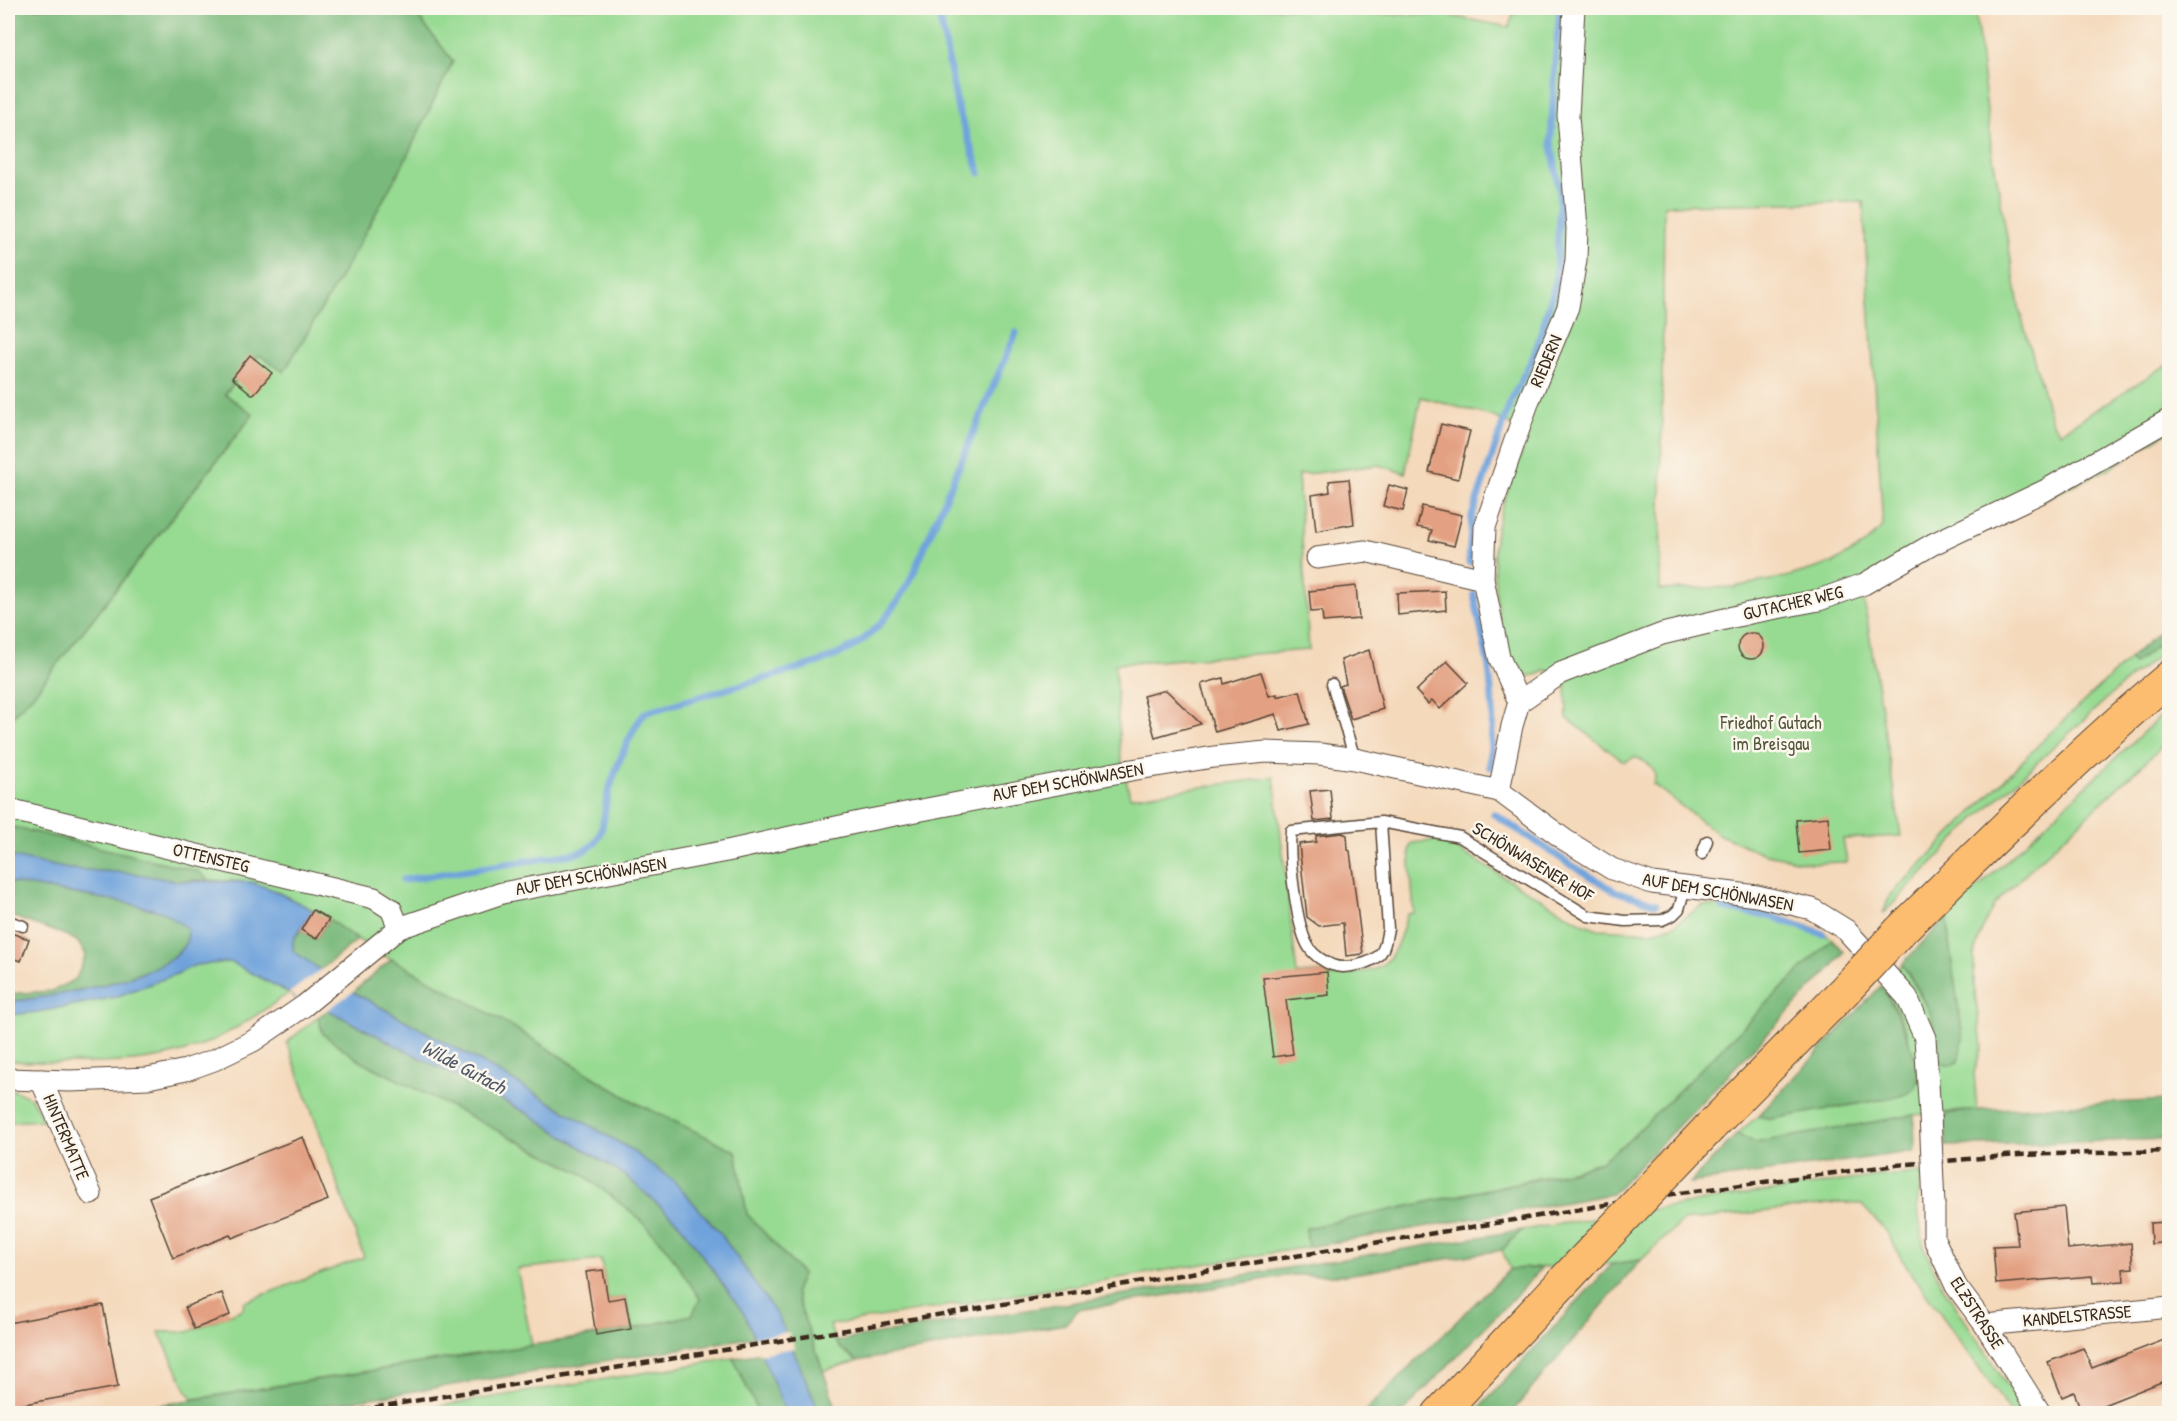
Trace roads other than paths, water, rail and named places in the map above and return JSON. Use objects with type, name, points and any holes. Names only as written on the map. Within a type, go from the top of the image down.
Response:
[{"type":"highway","points":[[1439,1413],[1710,1127],[1900,931],[2169,676]]},
{"type":"street","name":"RIEDERN","points":[[1519,702],[1499,657],[1482,579],[1485,527],[1529,400],[1568,307],[1576,260],[1577,228],[1568,116],[1574,8]]},
{"type":"street","name":"GUTACHER WEG","points":[[1519,702],[1561,673],[1662,634],[1750,613],[1819,600],[1864,584],[1933,544],[2044,491],[2169,419]]},
{"type":"street","points":[[1317,558],[1365,551],[1482,579]]},
{"type":"street","points":[[1499,791],[1519,702]]},
{"type":"street","name":"AUF DEM SCHÖNWASEN","points":[[8,1079],[148,1078],[186,1070],[214,1060],[253,1041],[304,1005],[399,928],[502,893],[727,851],[864,821],[1131,770],[1214,757],[1266,752],[1320,754],[1355,759],[1499,791],[1565,840],[1612,869],[1652,883],[1757,896],[1812,909],[1846,930],[1907,997],[1924,1038],[1934,1205]]},
{"type":"street","name":"OTTENSTEG","points":[[8,809],[375,898],[391,909],[399,928]]},
{"type":"street","name":"HINTERMATTE","points":[[41,1080],[91,1194]]},
{"type":"street","name":"ELZSTRASSE","points":[[1934,1205],[1934,1239],[1956,1286],[1985,1325],[2041,1413]]},
{"type":"street","name":"KANDELSTRASSE","points":[[1985,1325],[2169,1308]]},
{"type":"lane","points":[[1332,684],[1355,759]]},
{"type":"lane","name":"SCHÖNWASENER HOF","points":[[1381,822],[1388,929],[1385,943],[1382,952],[1375,959],[1364,964],[1333,966],[1310,950],[1304,938],[1290,854],[1291,831],[1381,822],[1460,837],[1588,916],[1624,921],[1662,920],[1679,909],[1685,888]]},
{"type":"lane","points":[[1702,854],[1707,841]]},
{"type":"lane","points":[[8,921],[23,926]]},
{"type":"water","name":"Wilde Gutach","points":[[8,856],[68,869],[131,873],[176,881],[251,882],[271,889],[313,910],[293,940],[293,951],[353,992],[481,1062],[625,1146],[674,1181],[720,1233],[779,1318],[820,1413],[786,1413],[745,1315],[679,1223],[626,1176],[529,1114],[328,1010],[304,1006],[289,993],[231,962],[195,965],[115,997],[38,1012],[8,1015],[8,1002],[82,990],[145,972],[169,960],[184,945],[187,928],[163,912],[129,903],[8,882]]},
{"type":"waterway","points":[[938,8],[958,110],[980,173]]},
{"type":"waterway","points":[[1469,562],[1472,516],[1510,403],[1535,353],[1556,282],[1560,193],[1551,141],[1560,8]]},
{"type":"waterway","points":[[403,880],[578,853],[588,848],[599,835],[609,790],[616,771],[629,739],[645,713],[825,660],[854,646],[872,633],[893,608],[910,581],[1016,333]]},
{"type":"waterway","points":[[1474,595],[1489,667],[1493,711],[1490,767]]},
{"type":"waterway","points":[[1494,814],[1615,891],[1656,904]]},
{"type":"waterway","points":[[1723,908],[1773,917],[1823,934]]},
{"type":"railway","points":[[335,1414],[1672,1194],[1896,1165],[2018,1155],[2170,1151]]},
{"type":"park label","name":"Friedhof Gutach im Breisgau","points":[[1771,733]]}]
